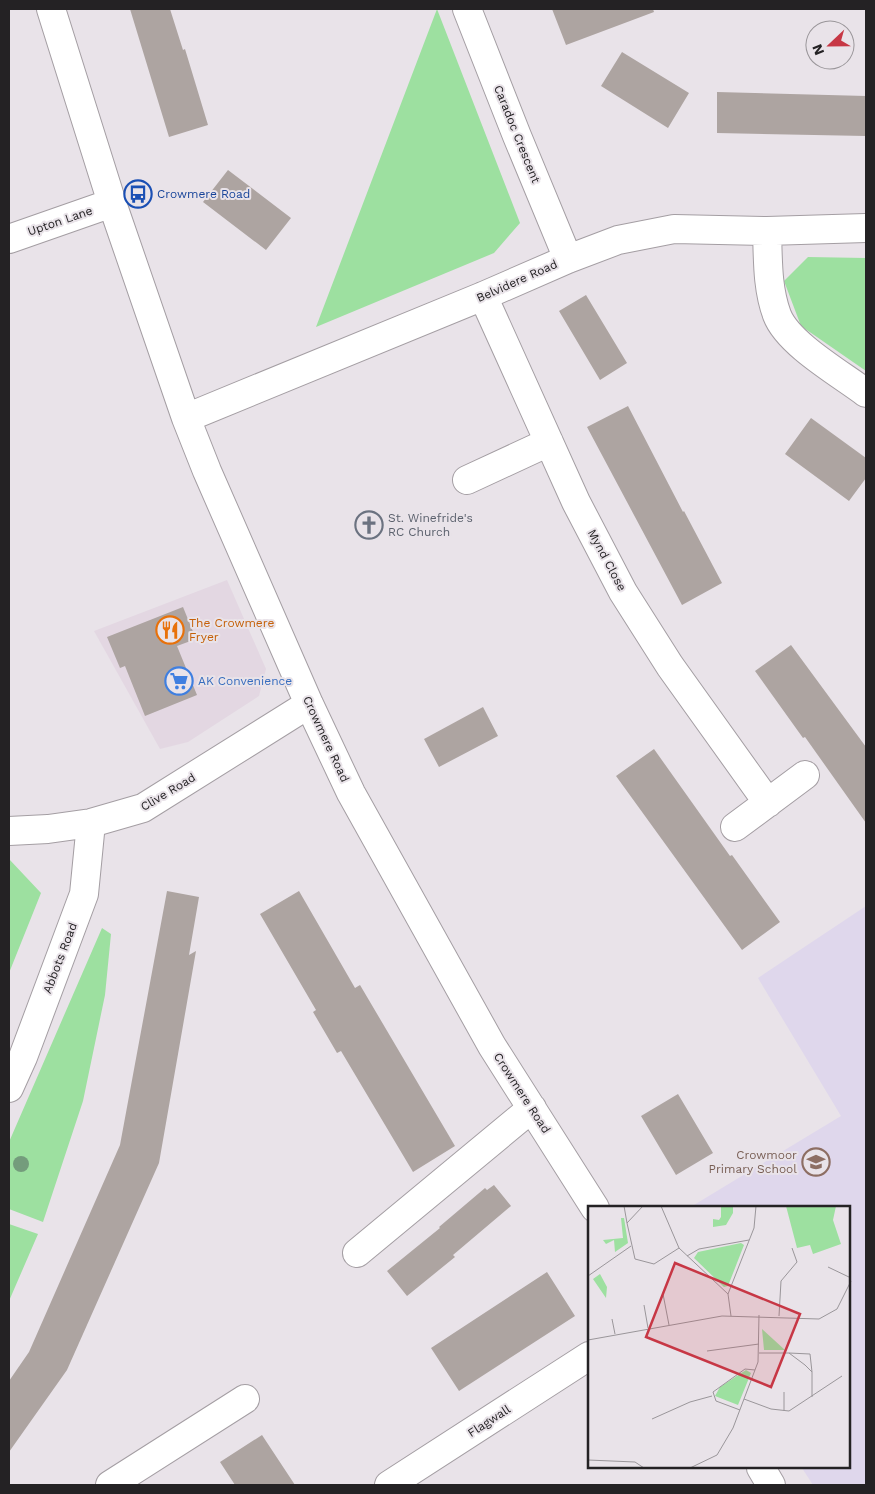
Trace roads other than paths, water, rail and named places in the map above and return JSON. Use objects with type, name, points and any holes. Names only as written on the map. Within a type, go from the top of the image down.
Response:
[{"type":"street","name":"Crowmere Road","points":[[51,9],[112,203],[186,418],[207,471],[310,704],[351,793],[492,1046],[594,1206]]},
{"type":"street","name":"Caradoc Crescent","points":[[467,9],[568,258]]},
{"type":"street","name":"Upton Lane","points":[[9,239],[112,203]]},
{"type":"street","name":"Belvidere Road","points":[[186,418],[483,296],[568,258],[618,240],[674,229],[767,231],[866,228]]},
{"type":"street","points":[[767,231],[768,277],[778,316],[797,343],[866,393]]},
{"type":"street","name":"Mynd Close","points":[[483,296],[576,502],[623,592],[670,666],[768,803]]},
{"type":"street","points":[[467,480],[548,442]]},
{"type":"street","name":"Clive Road","points":[[9,831],[48,829],[91,823],[143,808],[310,704]]},
{"type":"street","points":[[735,827],[805,775]]},
{"type":"street","name":"Abbots Road","points":[[9,1088],[23,1057],[84,894],[91,823]]},
{"type":"street","points":[[357,1253],[532,1108]]},
{"type":"street","name":"Flagwall","points":[[390,1485],[588,1357]]},
{"type":"street","points":[[110,1485],[246,1399]]},
{"type":"street","points":[[761,1469],[771,1485]]},
{"type":"place","name":"Crowmere Road","points":[[138,194]]},
{"type":"place","name":"St. Winefride's RC Church","points":[[369,525]]},
{"type":"place","name":"The Crowmere Fryer","points":[[170,630]]},
{"type":"place","name":"AK Convenience","points":[[179,681]]},
{"type":"place","name":"Crowmoor Primary School","points":[[816,1162]]}]
